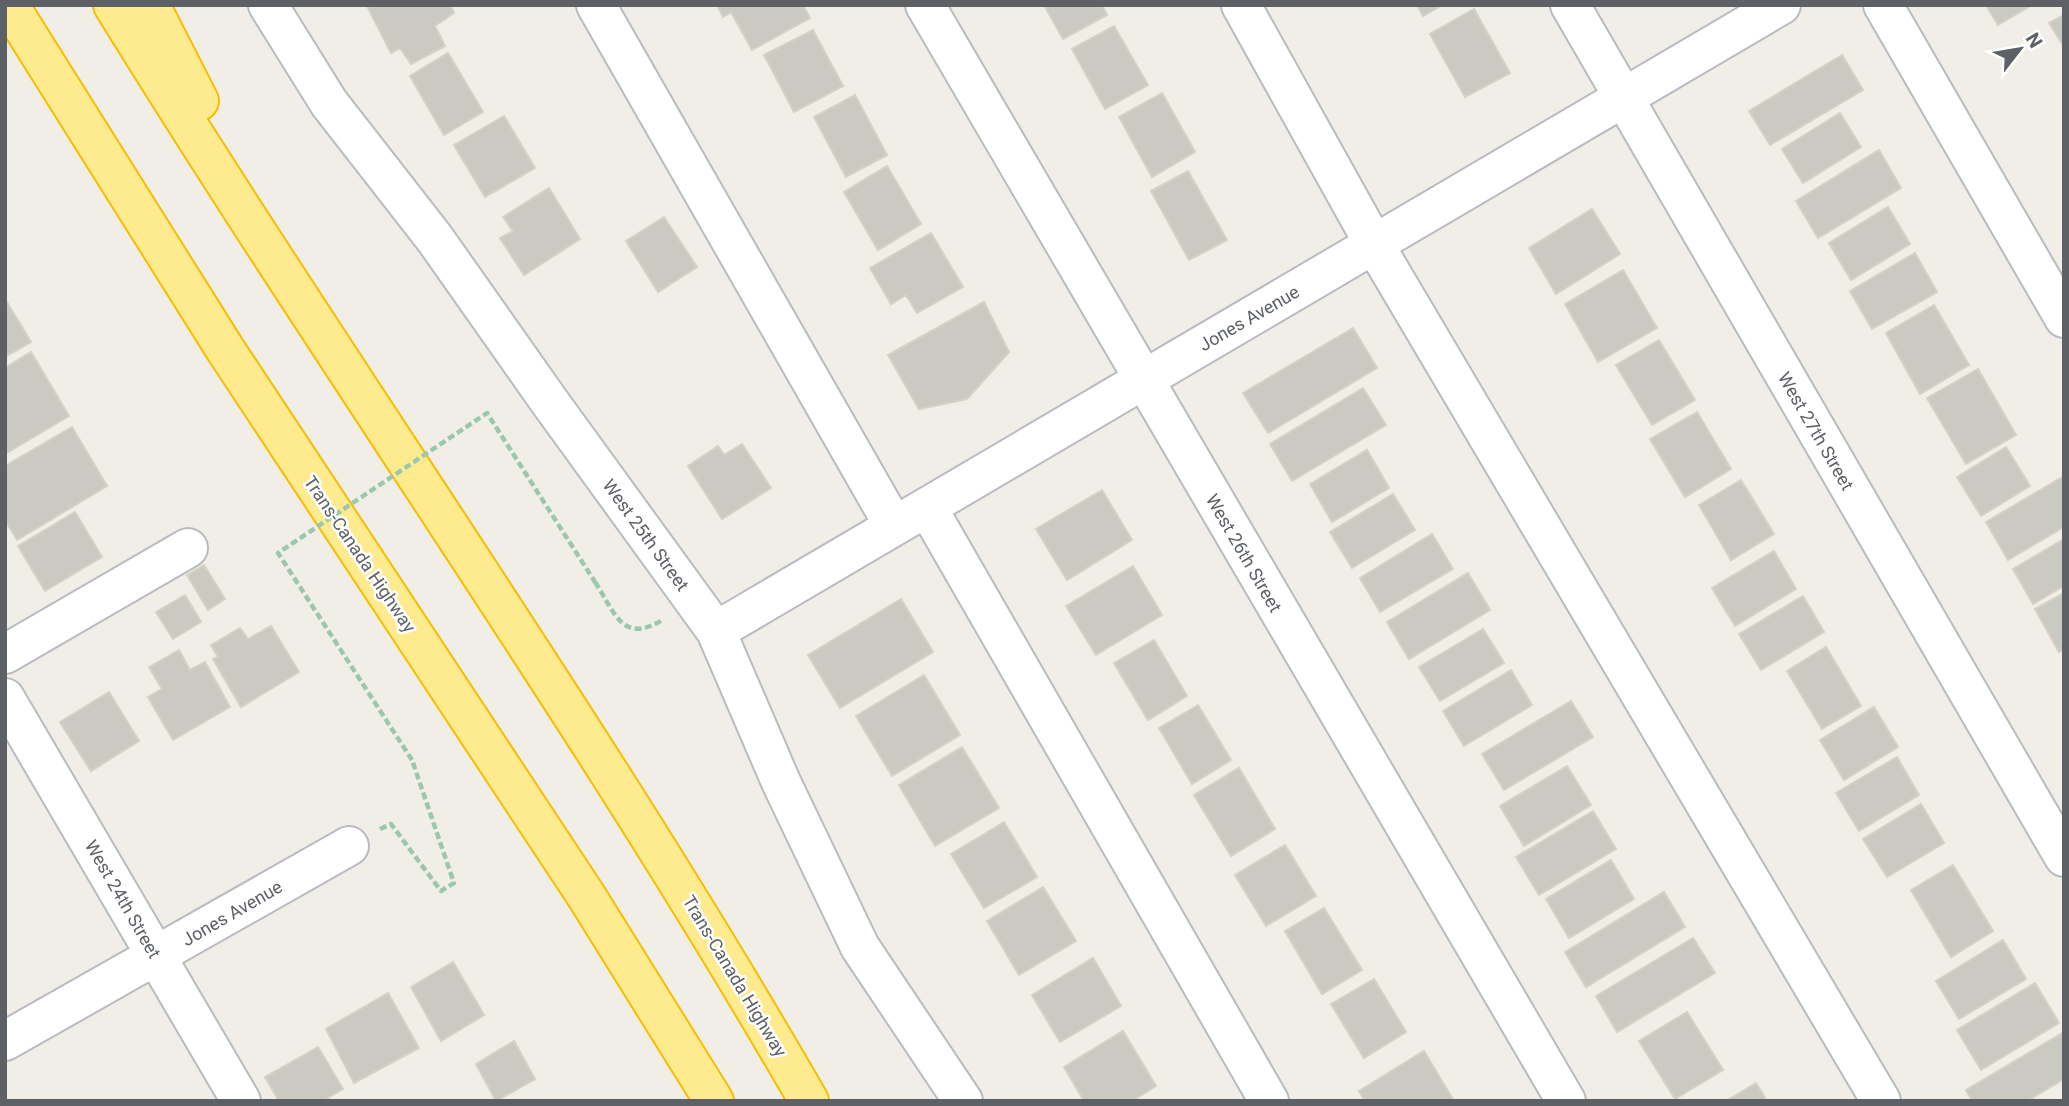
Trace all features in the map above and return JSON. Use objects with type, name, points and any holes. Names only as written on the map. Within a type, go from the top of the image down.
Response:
[{"type":"highway","name":"Trans-Canada Highway","points":[[9,5],[225,349],[580,886],[714,1101]]},
{"type":"highway","name":"Trans-Canada Highway","points":[[113,5],[301,303],[659,851],[809,1101]]},
{"type":"highway","points":[[150,5],[301,303]]},
{"type":"street","name":"West 25th Street","points":[[268,5],[329,103],[435,239],[716,631],[780,782],[860,947],[963,1101]]},
{"type":"street","points":[[596,5],[894,526]]},
{"type":"street","name":"West 26th Street","points":[[925,5],[1566,1101]]},
{"type":"street","points":[[1241,5],[1374,244],[1881,1101]]},
{"type":"street","name":"West 27th Street","points":[[1570,5],[1622,99],[2064,857]]},
{"type":"street","name":"Jones Avenue","points":[[716,631],[1781,5]]},
{"type":"street","points":[[1883,5],[2064,318]]},
{"type":"street","points":[[927,507],[1269,1101]]},
{"type":"street","points":[[5,654],[188,548]]},
{"type":"street","name":"West 24th Street","points":[[5,698],[242,1101]]},
{"type":"street","name":"Jones Avenue","points":[[5,1041],[349,846]]},
{"type":"path","points":[[391,824],[441,891],[454,883],[412,760],[278,553],[487,413],[622,624],[639,630],[674,613]]},
{"type":"building","points":[[373,5],[450,5],[454,13],[435,26],[445,46],[411,64],[400,48],[391,53],[368,8]]},
{"type":"building","points":[[717,5],[803,5],[810,18],[752,50],[731,12],[723,17]]},
{"type":"building","points":[[1044,5],[1102,5],[1107,15],[1063,39]]},
{"type":"building","points":[[1417,5],[1442,5],[1423,16]]},
{"type":"building","points":[[1986,5],[2032,5],[1998,25]]},
{"type":"building","points":[[1474,9],[1510,73],[1465,97],[1430,34]]},
{"type":"building","points":[[2064,15],[2064,47],[2049,23]]},
{"type":"building","points":[[1114,26],[1148,85],[1105,109],[1072,49]]},
{"type":"building","points":[[813,30],[843,86],[794,112],[764,55]]},
{"type":"building","points":[[448,53],[483,112],[444,135],[410,76]]},
{"type":"building","points":[[1842,55],[1863,90],[1770,145],[1749,111]]},
{"type":"building","points":[[1162,93],[1195,152],[1152,177],[1119,117]]},
{"type":"building","points":[[855,95],[887,155],[846,177],[814,117]]},
{"type":"building","points":[[1840,113],[1861,147],[1803,183],[1782,149]]},
{"type":"building","points":[[504,116],[535,168],[485,197],[454,145]]},
{"type":"building","points":[[1879,150],[1901,188],[1818,238],[1796,201]]},
{"type":"building","points":[[887,166],[921,224],[878,250],[844,192]]},
{"type":"building","points":[[1188,171],[1227,240],[1189,260],[1151,191]]},
{"type":"building","points":[[549,188],[580,239],[524,275],[500,238],[513,231],[503,217]]},
{"type":"building","points":[[1888,207],[1910,244],[1851,280],[1829,243]]},
{"type":"building","points":[[1592,209],[1620,254],[1556,294],[1529,248]]},
{"type":"building","points":[[664,217],[697,267],[658,292],[626,241]]},
{"type":"building","points":[[931,233],[963,287],[917,313],[906,295],[891,304],[870,268]]},
{"type":"building","points":[[1915,253],[1937,292],[1872,329],[1850,291]]},
{"type":"building","points":[[1623,270],[1657,328],[1598,362],[1565,304]]},
{"type":"building","points":[[5,299],[31,342],[5,357]]},
{"type":"building","points":[[984,302],[1009,352],[967,399],[919,409],[888,355]]},
{"type":"building","points":[[1934,305],[1969,365],[1920,394],[1886,333]]},
{"type":"building","points":[[1353,328],[1377,368],[1268,433],[1243,393]]},
{"type":"building","points":[[1659,340],[1695,400],[1652,425],[1616,365]]},
{"type":"building","points":[[31,352],[69,416],[5,454],[5,368]]},
{"type":"building","points":[[1978,369],[2016,435],[1966,464],[1927,398]]},
{"type":"building","points":[[1363,388],[1386,425],[1292,481],[1270,444]]},
{"type":"building","points":[[1697,412],[1731,469],[1685,497],[1650,439]]},
{"type":"building","points":[[72,427],[107,486],[17,540],[5,520],[5,466]]},
{"type":"building","points":[[742,444],[771,488],[722,519],[688,466],[718,446],[724,455]]},
{"type":"building","points":[[2006,447],[2030,486],[1981,516],[1957,477]]},
{"type":"building","points":[[1367,450],[1389,488],[1332,522],[1310,484]]},
{"type":"building","points":[[2064,476],[2064,527],[2008,560],[1986,522]]},
{"type":"building","points":[[1741,480],[1774,534],[1731,560],[1699,505]]},
{"type":"building","points":[[1102,490],[1132,540],[1067,580],[1036,529]]},
{"type":"building","points":[[1393,494],[1415,530],[1352,568],[1330,532]]},
{"type":"building","points":[[75,512],[102,557],[45,591],[18,546]]},
{"type":"building","points":[[1432,534],[1453,569],[1380,612],[1360,578]]},
{"type":"building","points":[[2064,539],[2064,586],[2033,604],[2013,569]]},
{"type":"building","points":[[1774,551],[1796,589],[1735,626],[1712,588]]},
{"type":"building","points":[[204,565],[225,599],[208,610],[187,575]]},
{"type":"building","points":[[1133,566],[1162,615],[1096,655],[1066,606]]},
{"type":"building","points":[[1468,573],[1490,610],[1409,659],[1387,622]]},
{"type":"building","points":[[2064,593],[2064,649],[2059,652],[2035,609]]},
{"type":"building","points":[[185,595],[201,622],[173,639],[156,612]]},
{"type":"building","points":[[1803,596],[1824,632],[1761,670],[1739,634]]},
{"type":"building","points":[[901,599],[933,652],[840,708],[808,655]]},
{"type":"building","points":[[271,626],[299,672],[241,707],[213,659],[218,657],[211,645],[240,628],[248,639]]},
{"type":"building","points":[[1483,629],[1504,663],[1440,701],[1419,667]]},
{"type":"building","points":[[1154,640],[1187,696],[1148,720],[1114,663]]},
{"type":"building","points":[[1826,647],[1861,706],[1822,729],[1787,671]]},
{"type":"building","points":[[179,650],[190,670],[205,662],[230,707],[173,740],[148,697],[162,689],[149,667]]},
{"type":"building","points":[[1511,670],[1532,705],[1464,746],[1443,711]]},
{"type":"building","points":[[924,675],[960,735],[892,776],[856,716]]},
{"type":"building","points":[[109,692],[139,741],[91,771],[60,722]]},
{"type":"building","points":[[1571,701],[1593,737],[1504,790],[1482,754]]},
{"type":"building","points":[[1198,705],[1231,760],[1192,784],[1159,728]]},
{"type":"building","points":[[1874,707],[1898,747],[1844,780],[1820,740]]},
{"type":"building","points":[[962,747],[999,808],[935,846],[899,785]]},
{"type":"building","points":[[1897,757],[1919,795],[1859,831],[1836,793]]},
{"type":"building","points":[[1567,766],[1591,805],[1524,846],[1500,806]]},
{"type":"building","points":[[1239,768],[1275,829],[1231,856],[1194,795]]},
{"type":"building","points":[[1921,804],[1944,843],[1887,877],[1863,839]]},
{"type":"building","points":[[1593,811],[1616,849],[1539,895],[1516,857]]},
{"type":"building","points":[[1004,822],[1037,877],[984,908],[951,854]]},
{"type":"building","points":[[1285,845],[1316,896],[1266,926],[1235,875]]},
{"type":"building","points":[[1611,860],[1634,899],[1569,938],[1546,899]]},
{"type":"building","points":[[1953,865],[1993,931],[1951,957],[1911,890]]},
{"type":"building","points":[[1043,887],[1076,941],[1019,975],[987,921]]},
{"type":"building","points":[[1664,892],[1685,927],[1586,987],[1565,952]]},
{"type":"building","points":[[1324,908],[1362,970],[1322,994],[1285,931]]},
{"type":"building","points":[[1693,938],[1715,973],[1617,1032],[1596,996]]},
{"type":"building","points":[[2003,940],[2026,979],[1959,1019],[1936,981]]},
{"type":"building","points":[[1093,958],[1121,1006],[1060,1042],[1032,995]]},
{"type":"building","points":[[453,962],[484,1015],[441,1041],[411,987]]},
{"type":"building","points":[[1374,979],[1406,1032],[1364,1058],[1331,1004]]},
{"type":"building","points":[[2035,983],[2059,1023],[1981,1070],[1957,1030]]},
{"type":"building","points":[[388,993],[419,1048],[354,1083],[326,1029]]},
{"type":"building","points":[[1687,1012],[1723,1070],[1675,1099],[1639,1041]]},
{"type":"building","points":[[1123,1031],[1156,1086],[1132,1101],[1084,1101],[1064,1067]]},
{"type":"building","points":[[2064,1032],[2064,1079],[2027,1101],[1972,1101],[1966,1090]]},
{"type":"building","points":[[514,1041],[535,1079],[496,1101],[476,1064]]},
{"type":"building","points":[[318,1047],[343,1089],[323,1101],[279,1101],[265,1077]]},
{"type":"building","points":[[1424,1051],[1454,1101],[1365,1101],[1359,1091]]},
{"type":"building","points":[[1756,1083],[1767,1101],[1726,1101]]}]
